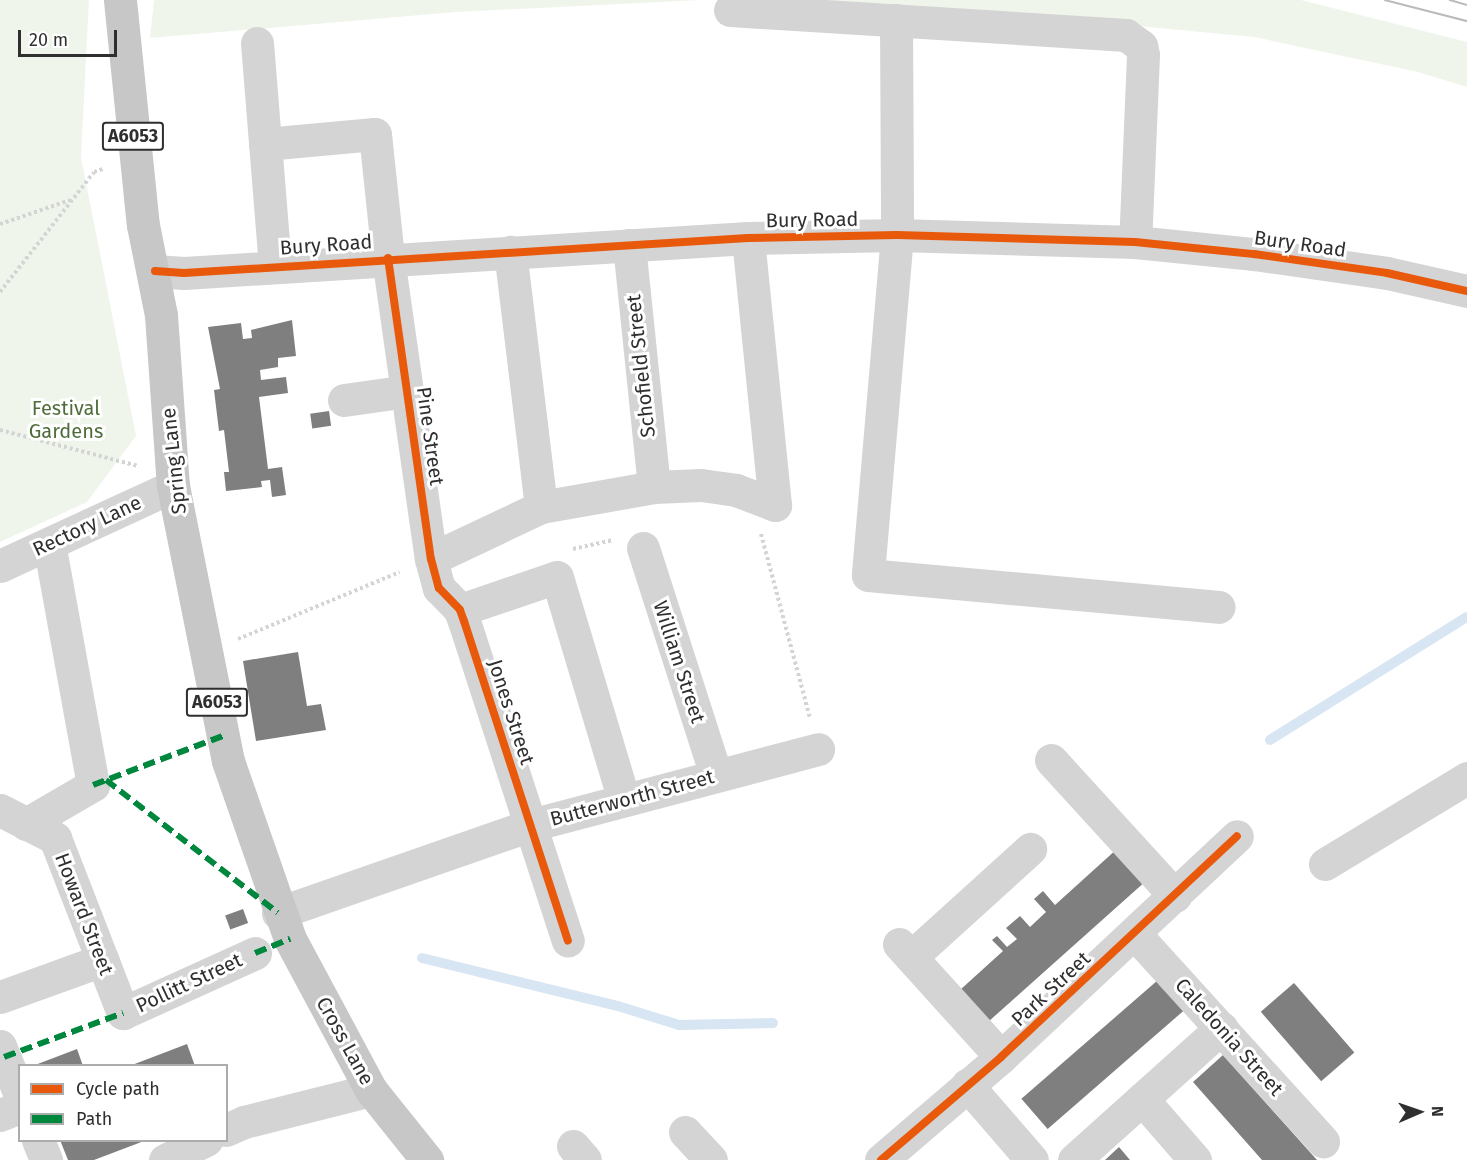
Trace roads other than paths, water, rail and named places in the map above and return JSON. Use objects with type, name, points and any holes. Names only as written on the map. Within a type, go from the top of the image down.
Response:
[{"type":"main road","name":"Spring Lane","points":[[120,0],[143,225],[155,271],[173,486],[228,761],[278,913]]},
{"type":"main road","name":"Cross Lane","points":[[278,913],[371,1090],[427,1160]]},
{"type":"street","points":[[730,10],[1126,35],[1141,46],[1135,242]]},
{"type":"street","points":[[896,20],[897,235],[868,575],[1219,607]]},
{"type":"street","points":[[257,43],[275,265]]},
{"type":"street","name":"Pine Street","points":[[265,144],[375,134],[388,258],[431,559],[439,588],[460,610]]},
{"type":"street","name":"Bury Road","points":[[155,271],[184,273],[275,265],[748,238],[897,235],[1135,242],[1365,270],[1467,291]]},
{"type":"street","points":[[431,559],[541,507],[654,487],[701,485],[750,496],[775,506],[748,238]]},
{"type":"street","name":"Schofield Street","points":[[628,245],[654,487]]},
{"type":"street","points":[[510,252],[541,507]]},
{"type":"street","points":[[344,400],[407,391]]},
{"type":"street","name":"Rectory Lane","points":[[0,566],[173,486]]},
{"type":"street","name":"William Street","points":[[630,543],[716,776]]},
{"type":"street","points":[[13,817],[93,785],[49,544]]},
{"type":"street","points":[[460,610],[557,578],[624,800]]},
{"type":"street","name":"Jones Street","points":[[460,610],[568,941]]},
{"type":"street","name":"Butterworth Street","points":[[278,913],[531,825],[818,749]]},
{"type":"street","points":[[1052,760],[1175,896]]},
{"type":"street","points":[[1325,864],[1467,778]]},
{"type":"street","name":"Howard Street","points":[[13,817],[54,838],[123,1013]]},
{"type":"street","name":"Park Street","points":[[881,1160],[1001,1058],[1237,836]]},
{"type":"street","points":[[1001,1058],[905,951],[1030,849]]},
{"type":"street","name":"Caledonia Street","points":[[1135,934],[1323,1141]]},
{"type":"street","name":"Pollitt Street","points":[[123,1013],[255,953]]},
{"type":"street","points":[[0,997],[102,960]]},
{"type":"street","points":[[1074,1160],[1221,1028]]},
{"type":"street","points":[[0,1046],[18,1090]]},
{"type":"street","points":[[967,1085],[1032,1160]]},
{"type":"street","points":[[228,1129],[244,1122],[371,1090]]},
{"type":"street","points":[[1142,1099],[1195,1160]]},
{"type":"street","points":[[0,1115],[18,1108]]},
{"type":"street","points":[[685,1132],[711,1160]]},
{"type":"street","points":[[39,1142],[46,1160]]},
{"type":"street","points":[[165,1160],[202,1142]]},
{"type":"waterway","points":[[1270,740],[1467,617]]},
{"type":"waterway","points":[[422,958],[618,1006],[679,1025],[773,1023]]},
{"type":"tram line","points":[[1385,0],[1467,21]]},
{"type":"tram line","points":[[1450,0],[1467,5]]},
{"type":"park label","name":"Festival Gardens","points":[[66,420]]}]
